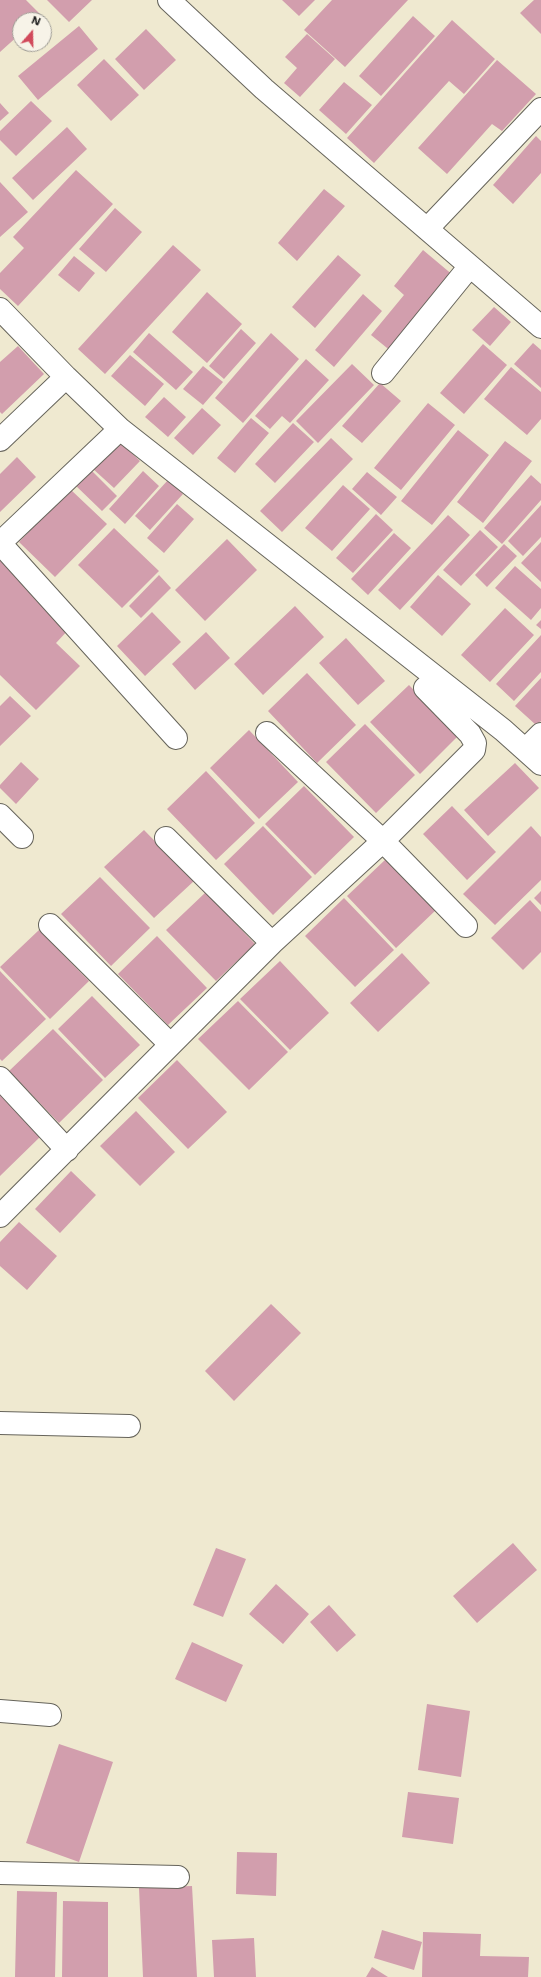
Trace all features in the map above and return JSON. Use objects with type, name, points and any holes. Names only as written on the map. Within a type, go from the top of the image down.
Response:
[{"type":"street","points":[[169,0],[264,89],[541,327]]},
{"type":"street","points":[[427,229],[541,109]]},
{"type":"street","points":[[383,373],[470,266]]},
{"type":"street","points":[[0,309],[66,377],[120,429],[503,730],[533,756],[541,734]]},
{"type":"street","points":[[0,440],[66,377]]},
{"type":"street","points":[[120,429],[0,543],[176,738]]},
{"type":"street","points":[[0,1216],[272,943],[383,841],[474,750],[474,743],[470,734],[425,688]]},
{"type":"street","points":[[460,725],[503,730]]},
{"type":"street","points":[[267,733],[383,841],[466,926]]},
{"type":"street","points":[[0,815],[22,837]]},
{"type":"street","points":[[166,838],[272,943]]},
{"type":"street","points":[[50,925],[170,1044]]},
{"type":"street","points":[[0,1078],[67,1150]]},
{"type":"street","points":[[0,1422],[129,1426]]},
{"type":"street","points":[[0,1711],[50,1715]]},
{"type":"street","points":[[0,1873],[178,1877]]},
{"type":"building","points":[[0,0],[26,0],[38,12],[12,12],[12,41],[0,52]]},
{"type":"building","points":[[47,0],[92,0],[69,22]]},
{"type":"building","points":[[282,0],[315,0],[299,16]]},
{"type":"building","points":[[332,0],[408,0],[345,67],[304,30]]},
{"type":"building","points":[[534,0],[541,0],[541,34],[520,13]]},
{"type":"building","points":[[413,16],[435,36],[381,96],[359,76]]},
{"type":"building","points":[[452,20],[495,59],[464,94],[449,81],[374,163],[347,138]]},
{"type":"building","points":[[79,26],[98,49],[38,100],[18,76],[47,52],[52,52],[52,48]]},
{"type":"building","points":[[146,29],[176,60],[144,90],[115,59]]},
{"type":"building","points":[[307,34],[335,59],[300,97],[284,83],[297,68],[285,57]]},
{"type":"building","points":[[104,59],[139,95],[111,121],[77,85]]},
{"type":"building","points":[[497,60],[536,94],[502,131],[492,124],[447,174],[418,148]]},
{"type":"building","points":[[344,82],[372,105],[346,134],[319,110]]},
{"type":"building","points":[[31,101],[52,121],[16,156],[0,140],[0,131]]},
{"type":"building","points":[[0,103],[9,113],[0,121]]},
{"type":"building","points":[[67,127],[87,149],[33,200],[12,178]]},
{"type":"building","points":[[536,136],[541,141],[541,173],[513,204],[493,185]]},
{"type":"building","points":[[76,170],[113,204],[18,306],[0,289],[0,273],[24,248],[13,237]]},
{"type":"building","points":[[0,182],[28,212],[0,237]]},
{"type":"building","points":[[324,189],[345,206],[297,261],[278,243]]},
{"type":"building","points":[[115,208],[142,232],[106,272],[79,249]]},
{"type":"building","points":[[173,245],[201,270],[105,374],[78,349]]},
{"type":"building","points":[[423,250],[454,276],[392,352],[371,335],[404,295],[394,286]]},
{"type":"building","points":[[338,255],[361,275],[315,328],[292,307]]},
{"type":"building","points":[[74,256],[95,273],[79,292],[58,275]]},
{"type":"building","points":[[207,292],[242,324],[207,363],[172,332]]},
{"type":"building","points":[[363,294],[382,311],[334,367],[315,350]]},
{"type":"building","points":[[494,307],[511,322],[490,346],[472,330]]},
{"type":"building","points":[[241,329],[256,343],[224,379],[209,366]]},
{"type":"building","points":[[149,333],[193,372],[176,390],[133,352]]},
{"type":"building","points":[[271,333],[299,359],[243,423],[215,398]]},
{"type":"building","points":[[533,343],[541,350],[541,388],[514,364]]},
{"type":"building","points":[[483,344],[507,365],[464,414],[440,393]]},
{"type":"building","points":[[18,346],[44,374],[2,414],[0,412],[0,362]]},
{"type":"building","points":[[130,355],[164,384],[145,406],[111,376]]},
{"type":"building","points":[[306,359],[329,380],[290,423],[282,416],[270,429],[255,416]]},
{"type":"building","points":[[352,364],[374,385],[318,443],[296,421]]},
{"type":"building","points":[[203,366],[223,382],[203,405],[183,389]]},
{"type":"building","points":[[511,367],[541,392],[541,419],[527,435],[484,399]]},
{"type":"building","points":[[380,383],[401,401],[362,443],[342,426]]},
{"type":"building","points":[[164,397],[186,417],[168,437],[145,417]]},
{"type":"building","points":[[428,403],[455,425],[401,490],[374,468]]},
{"type":"building","points":[[202,408],[221,425],[193,455],[174,438]]},
{"type":"building","points":[[251,418],[269,433],[235,473],[217,458]]},
{"type":"building","points":[[293,423],[314,442],[275,483],[255,464]]},
{"type":"building","points":[[458,430],[489,455],[432,525],[401,501]]},
{"type":"building","points":[[331,438],[353,459],[282,532],[260,511]]},
{"type":"building","points":[[118,440],[140,461],[114,488],[92,468]]},
{"type":"building","points":[[505,441],[532,461],[483,523],[457,502]]},
{"type":"building","points":[[17,457],[36,477],[0,512],[0,474]]},
{"type":"building","points":[[90,469],[117,496],[102,511],[74,484]]},
{"type":"building","points":[[143,471],[159,486],[125,524],[109,509]]},
{"type":"building","points":[[367,472],[397,497],[381,515],[352,489]]},
{"type":"building","points":[[531,475],[541,484],[541,500],[502,544],[484,528]]},
{"type":"building","points":[[168,480],[183,494],[150,530],[135,516]]},
{"type":"building","points":[[343,485],[370,509],[332,551],[305,528]]},
{"type":"building","points":[[70,489],[107,524],[55,577],[19,542]]},
{"type":"building","points":[[177,504],[194,519],[164,553],[147,538]]},
{"type":"building","points":[[541,505],[541,537],[523,556],[508,541]]},
{"type":"building","points":[[376,514],[393,530],[353,573],[336,558]]},
{"type":"building","points":[[448,515],[470,535],[400,610],[378,590]]},
{"type":"building","points":[[114,528],[159,571],[122,608],[78,565]]},
{"type":"building","points":[[480,530],[498,547],[461,586],[443,570]]},
{"type":"building","points":[[394,533],[411,548],[368,595],[351,579]]},
{"type":"building","points":[[227,539],[257,570],[205,621],[175,590]]},
{"type":"building","points":[[541,542],[541,582],[521,563]]},
{"type":"building","points":[[504,544],[517,556],[487,587],[475,575]]},
{"type":"building","points":[[0,556],[71,627],[56,643],[80,666],[36,710],[0,675]]},
{"type":"building","points":[[515,566],[541,589],[541,608],[531,620],[495,588]]},
{"type":"building","points":[[159,575],[171,588],[141,618],[129,606]]},
{"type":"building","points":[[438,575],[471,604],[442,636],[410,607]]},
{"type":"building","points":[[295,606],[324,637],[263,695],[234,664]]},
{"type":"building","points":[[505,608],[534,635],[490,682],[461,655]]},
{"type":"building","points":[[152,612],[181,642],[145,676],[117,646]]},
{"type":"building","points":[[541,620],[541,629],[536,625]]},
{"type":"building","points":[[206,632],[230,658],[195,690],[172,664]]},
{"type":"building","points":[[541,635],[541,672],[514,701],[496,684]]},
{"type":"building","points":[[346,638],[385,681],[358,705],[319,663]]},
{"type":"building","points":[[307,673],[356,725],[317,763],[268,711]]},
{"type":"building","points":[[541,678],[541,721],[536,725],[515,706]]},
{"type":"building","points":[[409,685],[458,736],[420,774],[370,722]]},
{"type":"building","points":[[10,696],[31,716],[0,746],[0,706]]},
{"type":"building","points":[[365,724],[415,775],[376,813],[326,762]]},
{"type":"building","points":[[249,730],[298,782],[259,819],[210,768]]},
{"type":"building","points":[[21,762],[39,779],[16,804],[0,788],[0,785]]},
{"type":"building","points":[[515,763],[539,788],[488,836],[464,810]]},
{"type":"building","points":[[206,771],[255,823],[216,860],[167,809]]},
{"type":"building","points":[[304,786],[354,837],[315,875],[265,824]]},
{"type":"building","points":[[452,806],[496,852],[467,880],[423,834]]},
{"type":"building","points":[[263,826],[312,877],[273,915],[224,864]]},
{"type":"building","points":[[531,826],[541,837],[541,880],[495,925],[463,894]]},
{"type":"building","points":[[144,830],[194,881],[154,918],[104,867]]},
{"type":"building","points":[[386,859],[436,910],[396,948],[347,896]]},
{"type":"building","points":[[100,877],[150,928],[111,966],[61,914]]},
{"type":"building","points":[[541,891],[541,905],[534,898]]},
{"type":"building","points":[[206,892],[255,944],[216,981],[166,930]]},
{"type":"building","points":[[344,898],[394,950],[355,987],[305,936]]},
{"type":"building","points":[[530,900],[541,912],[541,952],[523,970],[491,938]]},
{"type":"building","points":[[39,930],[89,981],[50,1019],[0,967]]},
{"type":"building","points":[[157,936],[207,988],[168,1025],[118,974]]},
{"type":"building","points":[[402,953],[430,983],[378,1032],[350,1003]]},
{"type":"building","points":[[280,961],[329,1013],[290,1050],[240,999]]},
{"type":"building","points":[[0,971],[46,1019],[2,1061],[0,1059]]},
{"type":"building","points":[[92,996],[140,1045],[105,1078],[58,1029]]},
{"type":"building","points":[[238,1001],[288,1052],[249,1090],[198,1039]]},
{"type":"building","points":[[53,1029],[103,1080],[59,1123],[9,1071]]},
{"type":"building","points":[[177,1060],[227,1112],[188,1149],[138,1098]]},
{"type":"building","points":[[0,1093],[41,1136],[0,1176]]},
{"type":"building","points":[[136,1111],[175,1152],[140,1186],[100,1146]]},
{"type":"building","points":[[71,1171],[96,1195],[60,1233],[35,1209]]},
{"type":"building","points":[[19,1222],[57,1256],[27,1290],[0,1266],[0,1242]]},
{"type":"building","points":[[271,1304],[301,1333],[234,1401],[205,1371]]},
{"type":"building","points":[[513,1543],[537,1570],[477,1623],[453,1596]]},
{"type":"building","points":[[216,1548],[246,1559],[223,1617],[193,1605]]},
{"type":"building","points":[[276,1584],[309,1614],[283,1644],[249,1614]]},
{"type":"building","points":[[329,1605],[356,1635],[337,1652],[310,1622]]},
{"type":"building","points":[[192,1642],[243,1665],[226,1702],[175,1679]]},
{"type":"building","points":[[427,1704],[470,1711],[461,1777],[418,1770]]},
{"type":"building","points":[[59,1744],[113,1762],[79,1862],[26,1843]]},
{"type":"building","points":[[408,1792],[459,1798],[453,1844],[402,1837]]},
{"type":"building","points":[[237,1852],[277,1853],[276,1896],[236,1894]]},
{"type":"building","points":[[192,1886],[197,1977],[143,1977],[139,1888]]},
{"type":"building","points":[[17,1891],[57,1892],[55,1977],[15,1977]]},
{"type":"building","points":[[63,1901],[108,1902],[108,1977],[62,1977]]},
{"type":"building","points":[[382,1930],[422,1942],[414,1970],[374,1958]]},
{"type":"building","points":[[423,1932],[481,1934],[480,1956],[529,1957],[528,1977],[422,1977]]},
{"type":"building","points":[[254,1938],[256,1977],[214,1977],[212,1940]]},
{"type":"building","points":[[372,1967],[388,1977],[366,1977]]}]
